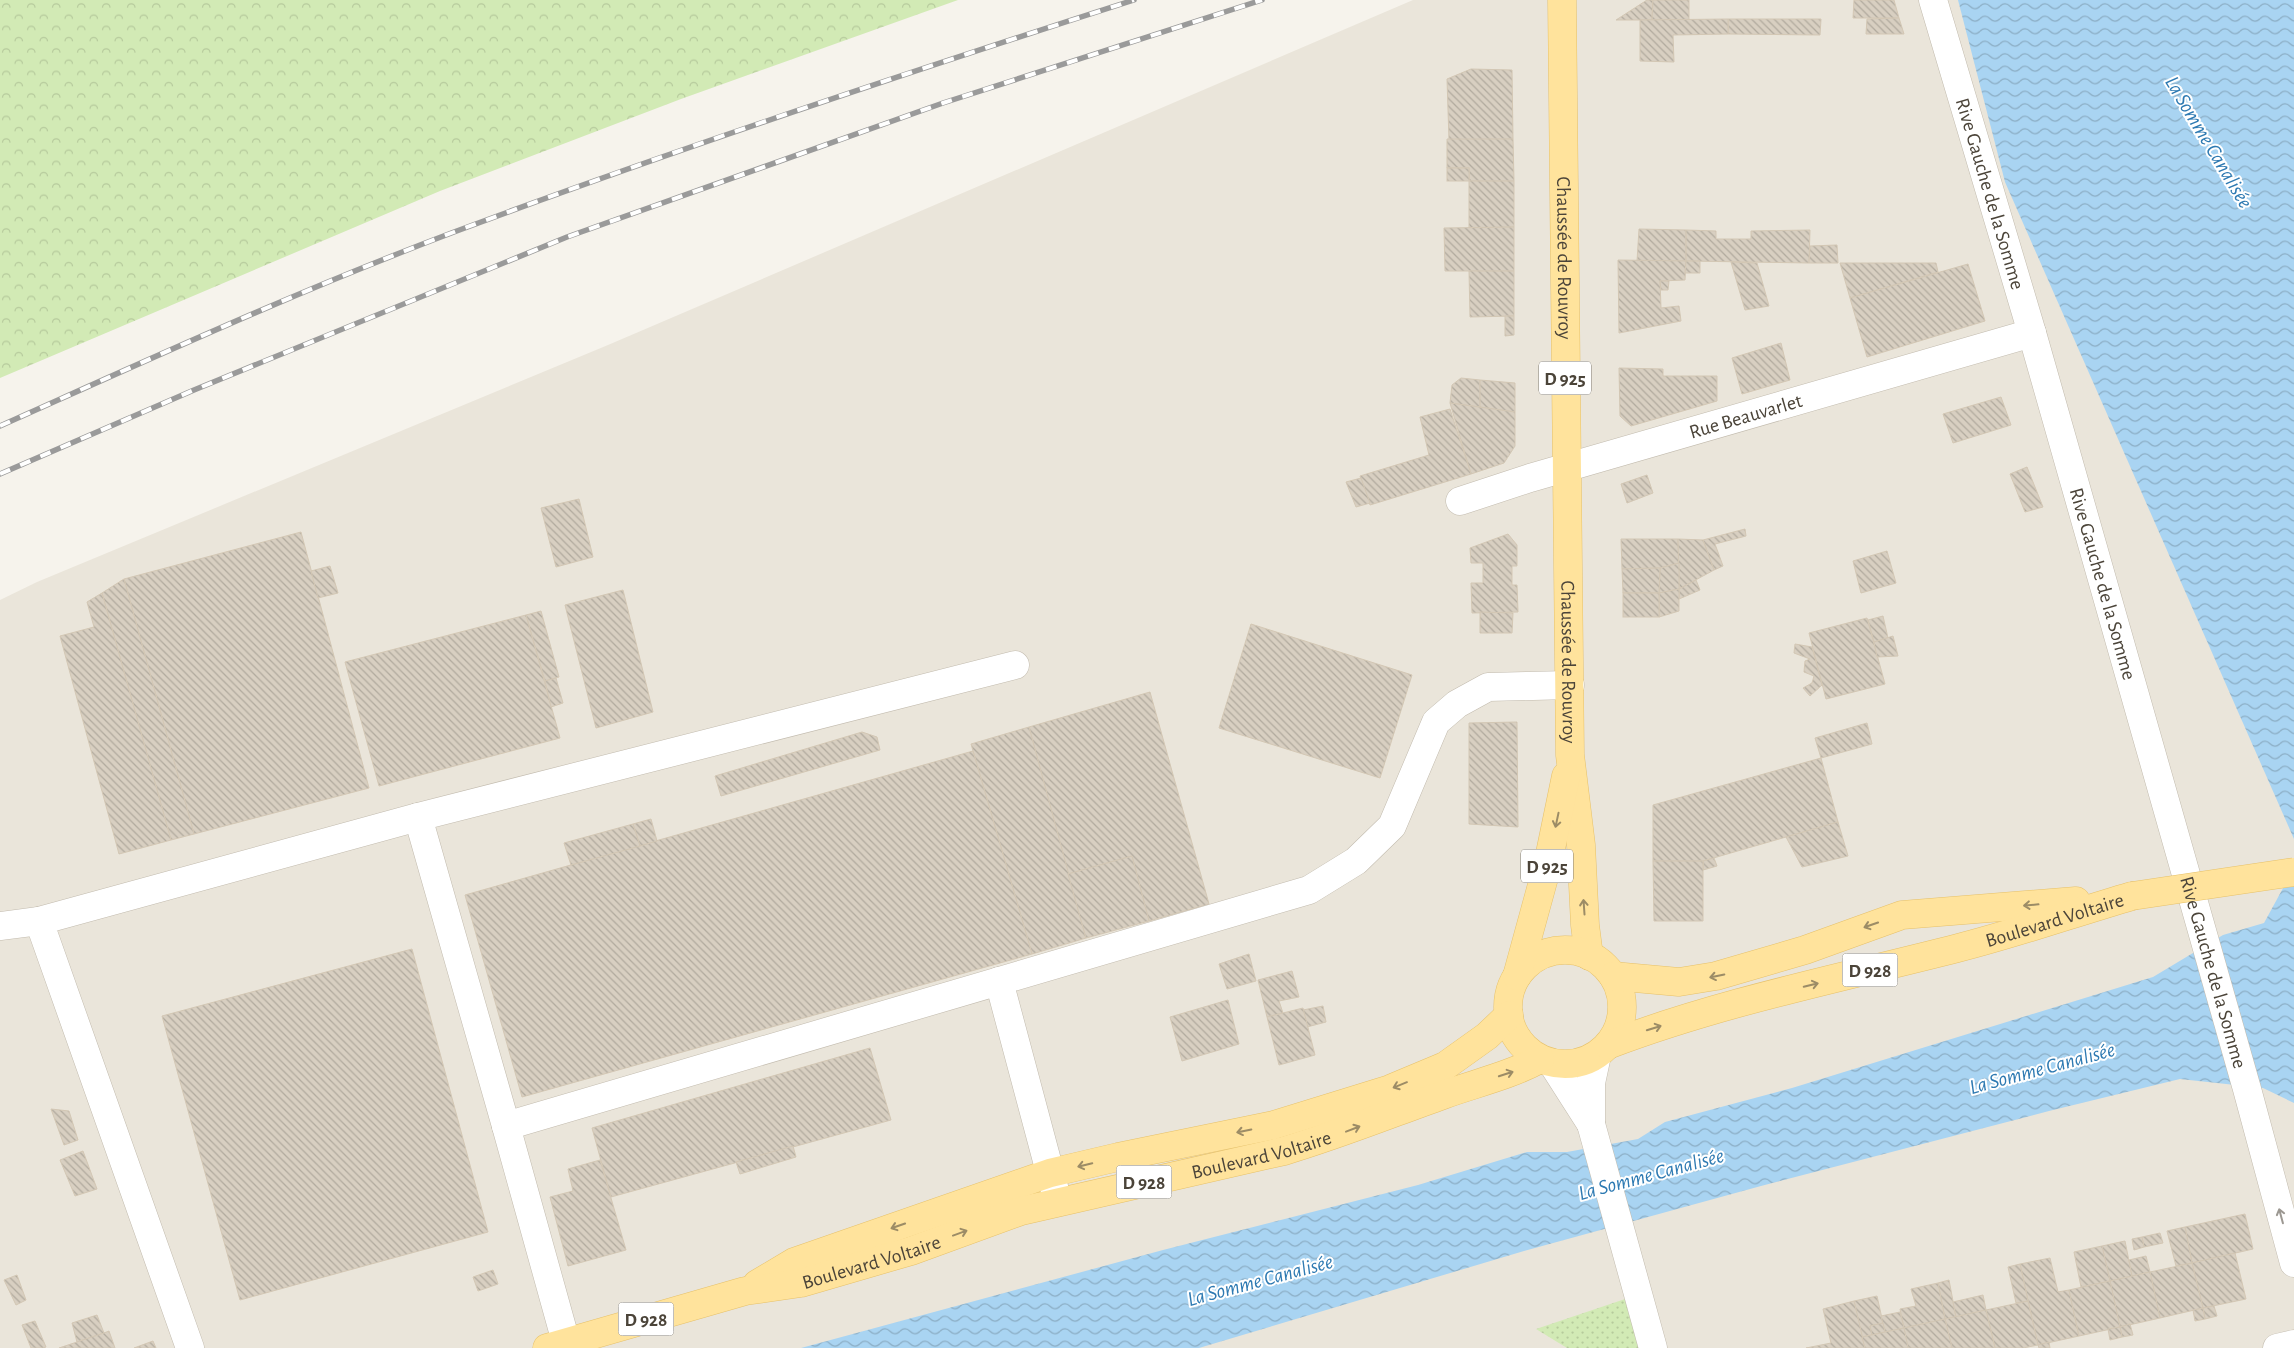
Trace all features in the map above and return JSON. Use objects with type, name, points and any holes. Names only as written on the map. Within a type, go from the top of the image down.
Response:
[{"type":"main road","name":"Chaussée de Rouvroy","points":[[1562,0],[1570,755],[1581,845],[1585,925],[1589,956]]},
{"type":"main road","name":"Chaussée de Rouvroy","points":[[1517,976],[1548,863],[1570,755]]},
{"type":"main road","name":"D 928","points":[[2132,896],[2294,872]]},
{"type":"main road","name":"Boulevard Voltaire","points":[[1613,976],[1679,982],[1716,976],[1805,950],[1902,915],[2132,896]]},
{"type":"main road","name":"Boulevard Voltaire","points":[[1603,1050],[1721,1008],[1961,947],[2132,896]]},
{"type":"main road","points":[[1557,950],[1574,950],[1589,956],[1606,967],[1613,976],[1621,993],[1622,1011],[1618,1029],[1603,1050],[1583,1062],[1568,1064],[1546,1061],[1519,1041],[1512,1028],[1508,1015],[1508,1002],[1517,976],[1528,964],[1542,955],[1557,950]]},
{"type":"main road","name":"Boulevard Voltaire","points":[[744,1291],[794,1262],[1050,1173],[1118,1156],[1274,1125],[1390,1089],[1445,1066],[1487,1036],[1508,1015]]},
{"type":"main road","name":"Boulevard Voltaire","points":[[556,1345],[744,1291],[801,1283],[911,1251],[1021,1211],[1317,1142],[1444,1094],[1546,1061]]},
{"type":"street","name":"Rive Gauche de la Somme","points":[[1933,0],[2032,334],[2203,940],[2247,1089],[2294,1263]]},
{"type":"street","name":"Rue Beauvarlet","points":[[1460,501],[1566,467],[2032,334]]},
{"type":"street","points":[[0,926],[39,921],[418,817],[1015,665]]},
{"type":"street","points":[[506,1126],[1309,890],[1356,860],[1392,826],[1436,722],[1457,704],[1488,687],[1570,685]]},
{"type":"street","points":[[418,817],[506,1126],[556,1345]]},
{"type":"street","points":[[39,921],[190,1348]]},
{"type":"street","points":[[999,981],[1058,1202]]},
{"type":"street","points":[[1603,1050],[1592,1083],[1591,1124],[1653,1348]]},
{"type":"street","points":[[1546,1061],[1591,1124]]},
{"type":"street","points":[[2277,1348],[2294,1344]]},
{"type":"shaded area","points":[[1413,0],[2294,0],[2294,1348],[0,1348],[0,600],[37,582],[608,345]]},
{"type":"green space","points":[[0,0],[958,0],[681,99],[440,191],[0,378]]},
{"type":"green space","points":[[1634,1296],[1648,1348],[1567,1348],[1536,1329]]},
{"type":"water","name":"La Somme Canalisée","points":[[1958,0],[2294,0],[2294,839],[2005,182]]},
{"type":"water","name":"La Somme Canalisée","points":[[2294,868],[2294,1103],[2263,1088],[2180,1079],[1761,1186],[1524,1251],[1199,1348],[801,1348],[1163,1250],[1418,1185],[1527,1152],[1567,1152],[1638,1139],[1665,1122],[1792,1088],[2153,977],[2223,935],[2264,923]]},
{"type":"building","points":[[1647,0],[1653,0],[1652,20],[1616,20]]},
{"type":"building","points":[[1653,0],[1689,0],[1689,20],[1652,20]]},
{"type":"building","points":[[1854,0],[1894,0],[1899,18],[1853,18]]},
{"type":"building","points":[[1899,18],[1904,34],[1866,34],[1867,19]]},
{"type":"building","points":[[1728,19],[1821,19],[1820,35],[1728,34]]},
{"type":"building","points":[[1728,19],[1728,34],[1673,35],[1674,62],[1640,61],[1640,20]]},
{"type":"building","points":[[1471,69],[1512,70],[1513,139],[1449,140],[1447,79]]},
{"type":"building","points":[[1447,139],[1513,139],[1514,181],[1469,181],[1469,168],[1447,168]]},
{"type":"building","points":[[1447,168],[1469,168],[1469,181],[1447,181]]},
{"type":"building","points":[[1469,181],[1514,181],[1514,227],[1469,228]]},
{"type":"building","points":[[1514,227],[1514,271],[1445,271],[1444,228]]},
{"type":"building","points":[[1639,229],[1686,230],[1686,261],[1637,261]]},
{"type":"building","points":[[1686,230],[1716,231],[1716,239],[1751,239],[1751,231],[1810,230],[1809,263],[1686,261]]},
{"type":"building","points":[[1837,245],[1838,263],[1809,263],[1810,246]]},
{"type":"building","points":[[1618,260],[1686,261],[1685,280],[1660,281],[1661,308],[1679,306],[1681,321],[1619,333]]},
{"type":"building","points":[[1686,261],[1700,261],[1700,273],[1685,273]]},
{"type":"building","points":[[1731,262],[1757,263],[1769,306],[1745,310]]},
{"type":"building","points":[[1840,263],[1936,263],[1938,272],[1850,298]]},
{"type":"building","points":[[1968,264],[1985,321],[1867,357],[1850,298]]},
{"type":"building","points":[[1469,271],[1514,271],[1514,316],[1470,317]]},
{"type":"building","points":[[1660,281],[1669,281],[1668,290],[1661,290]]},
{"type":"building","points":[[1505,316],[1514,316],[1514,335],[1505,336]]},
{"type":"building","points":[[1781,343],[1790,380],[1742,394],[1732,358]]},
{"type":"building","points":[[1619,368],[1663,369],[1663,376],[1717,376],[1717,401],[1631,426],[1620,416]]},
{"type":"building","points":[[1461,378],[1480,380],[1480,407],[1450,403],[1452,385]]},
{"type":"building","points":[[1480,380],[1515,383],[1515,412],[1480,407]]},
{"type":"building","points":[[2001,397],[2011,425],[1953,443],[1943,414]]},
{"type":"building","points":[[1450,403],[1515,412],[1515,446],[1504,463],[1471,474]]},
{"type":"building","points":[[1450,409],[1471,474],[1370,505],[1360,476],[1429,455],[1420,417]]},
{"type":"building","points":[[2027,467],[2043,507],[2025,512],[2010,474]]},
{"type":"building","points":[[1647,475],[1653,493],[1627,503],[1621,484]]},
{"type":"building","points":[[1361,478],[1370,503],[1356,507],[1346,482]]},
{"type":"building","points":[[579,499],[593,557],[556,567],[541,508]]},
{"type":"building","points":[[1745,529],[1746,536],[1715,544],[1723,566],[1714,570],[1703,540]]},
{"type":"building","points":[[301,532],[369,788],[194,834],[124,579]]},
{"type":"building","points":[[1508,534],[1517,545],[1517,566],[1512,566],[1512,585],[1517,585],[1518,612],[1472,613],[1471,583],[1483,583],[1483,563],[1471,563],[1470,548]]},
{"type":"building","points":[[1621,539],[1678,539],[1679,563],[1660,568],[1622,569]]},
{"type":"building","points":[[1678,539],[1703,540],[1714,570],[1679,589]]},
{"type":"building","points":[[1887,551],[1896,583],[1861,593],[1853,561]]},
{"type":"building","points":[[1679,563],[1679,589],[1659,593],[1660,568]]},
{"type":"building","points":[[330,566],[338,593],[318,598],[311,571]]},
{"type":"building","points":[[1660,568],[1659,593],[1623,593],[1622,569]]},
{"type":"building","points":[[124,579],[194,834],[171,840],[102,593]]},
{"type":"building","points":[[1696,580],[1700,590],[1679,599],[1679,589]]},
{"type":"building","points":[[1679,589],[1679,611],[1659,617],[1659,593]]},
{"type":"building","points":[[623,590],[653,712],[596,728],[565,605]]},
{"type":"building","points":[[102,593],[171,840],[119,854],[60,636],[94,627],[87,602]]},
{"type":"building","points":[[1623,593],[1659,593],[1659,617],[1623,617]]},
{"type":"building","points":[[541,611],[559,677],[545,681],[526,615]]},
{"type":"building","points":[[1480,612],[1513,613],[1512,633],[1480,633]]},
{"type":"building","points":[[526,615],[560,738],[379,786],[345,662]]},
{"type":"building","points":[[1883,616],[1888,638],[1874,642],[1868,620]]},
{"type":"building","points":[[1867,618],[1885,684],[1826,699],[1809,633]]},
{"type":"building","points":[[1251,624],[1412,675],[1380,778],[1219,728]]},
{"type":"building","points":[[1893,636],[1898,656],[1877,657],[1874,642]]},
{"type":"building","points":[[1795,644],[1812,647],[1822,685],[1810,696],[1803,688],[1812,683],[1814,676],[1804,672],[1805,661],[1810,659],[1794,653]]},
{"type":"building","points":[[556,678],[563,703],[551,707],[545,681]]},
{"type":"building","points":[[1150,692],[1209,904],[1149,921],[1132,856],[1068,874],[1029,727]]},
{"type":"building","points":[[1517,722],[1518,827],[1469,824],[1469,723]]},
{"type":"building","points":[[1867,723],[1872,744],[1821,758],[1815,738]]},
{"type":"building","points":[[1029,727],[1086,938],[1032,954],[971,744]]},
{"type":"building","points":[[862,732],[877,737],[880,750],[721,796],[715,776]]},
{"type":"building","points":[[973,751],[1032,954],[522,1097],[465,895]]},
{"type":"building","points":[[1821,758],[1838,822],[1703,861],[1653,861],[1653,805]]},
{"type":"building","points":[[651,819],[657,841],[640,846],[633,824]]},
{"type":"building","points":[[1838,822],[1848,856],[1802,867],[1786,837]]},
{"type":"building","points":[[633,824],[640,846],[571,865],[564,843]]},
{"type":"building","points":[[1132,856],[1149,921],[1086,938],[1068,874]]},
{"type":"building","points":[[1714,858],[1717,866],[1703,870],[1703,861]]},
{"type":"building","points":[[1653,861],[1703,861],[1703,921],[1654,921]]},
{"type":"building","points":[[412,949],[488,1232],[240,1300],[162,1016]]},
{"type":"building","points":[[1249,954],[1256,981],[1227,989],[1219,964]]},
{"type":"building","points":[[1292,971],[1299,997],[1279,1001],[1283,1013],[1267,1017],[1258,980]]},
{"type":"building","points":[[1228,1000],[1239,1044],[1182,1061],[1170,1017]]},
{"type":"building","points":[[1323,1006],[1326,1022],[1307,1027],[1303,1010]]},
{"type":"building","points":[[1303,1008],[1315,1055],[1279,1065],[1267,1017]]},
{"type":"building","points":[[870,1048],[891,1120],[611,1197],[592,1128]]},
{"type":"building","points":[[51,1109],[69,1111],[78,1140],[64,1145]]},
{"type":"building","points":[[793,1146],[796,1157],[740,1174],[736,1162]]},
{"type":"building","points":[[83,1151],[97,1189],[75,1196],[60,1160]]},
{"type":"building","points":[[600,1160],[626,1250],[568,1266],[550,1197],[573,1191],[568,1169]]},
{"type":"building","points":[[2245,1214],[2253,1249],[2192,1263],[2185,1227]]},
{"type":"building","points":[[2185,1227],[2192,1263],[2176,1266],[2167,1231]]},
{"type":"building","points":[[2160,1233],[2163,1243],[2144,1247],[2142,1237]]},
{"type":"building","points":[[2142,1237],[2144,1247],[2134,1250],[2132,1239]]},
{"type":"building","points":[[2125,1241],[2132,1276],[2110,1281],[2102,1246]]},
{"type":"building","points":[[2102,1246],[2110,1281],[2081,1287],[2074,1252]]},
{"type":"building","points":[[2235,1253],[2246,1299],[2203,1308],[2192,1263]]},
{"type":"building","points":[[2146,1256],[2150,1272],[2132,1276],[2129,1260]]},
{"type":"building","points":[[2050,1258],[2058,1292],[2069,1290],[2079,1336],[2038,1345],[2020,1264]]},
{"type":"building","points":[[2192,1263],[2203,1308],[2160,1318],[2150,1272]]},
{"type":"building","points":[[2020,1264],[2028,1301],[2016,1303],[2008,1267]]},
{"type":"building","points":[[493,1270],[498,1284],[478,1291],[473,1277]]},
{"type":"building","points":[[2150,1272],[2160,1318],[2120,1327],[2110,1281]]},
{"type":"building","points":[[17,1275],[26,1300],[16,1305],[4,1280]]},
{"type":"building","points":[[1949,1280],[1956,1317],[1945,1319],[1938,1283]]},
{"type":"building","points":[[2110,1281],[2120,1327],[2079,1336],[2069,1290]]},
{"type":"building","points":[[1938,1283],[1945,1319],[1904,1328],[1900,1309],[1916,1306],[1911,1289]]},
{"type":"building","points":[[1983,1295],[1986,1310],[1956,1317],[1953,1302]]},
{"type":"building","points":[[1877,1296],[1883,1323],[1870,1326],[1872,1335],[1862,1337],[1854,1301]]},
{"type":"building","points":[[1854,1301],[1865,1348],[1806,1348],[1831,1343],[1823,1309]]},
{"type":"building","points":[[2028,1301],[2038,1345],[2023,1348],[1995,1348],[1986,1310]]},
{"type":"building","points":[[2214,1306],[2217,1316],[2205,1319],[2203,1308]]},
{"type":"building","points":[[2203,1308],[2205,1319],[2195,1321],[2193,1310]]},
{"type":"building","points":[[1986,1310],[1995,1348],[1952,1348],[1945,1319]]},
{"type":"building","points":[[1900,1312],[1904,1328],[1885,1332],[1881,1316]]},
{"type":"building","points":[[97,1315],[104,1333],[77,1342],[72,1323]]},
{"type":"building","points":[[1945,1319],[1952,1348],[1908,1348],[1904,1328]]},
{"type":"building","points":[[35,1321],[46,1347],[31,1348],[22,1325]]},
{"type":"building","points":[[1883,1323],[1885,1332],[1872,1335],[1870,1326]]},
{"type":"building","points":[[2130,1324],[2133,1335],[2122,1337],[2120,1327]]},
{"type":"building","points":[[2120,1327],[2122,1337],[2110,1340],[2108,1329]]},
{"type":"building","points":[[1904,1328],[1908,1348],[1865,1348],[1862,1337]]},
{"type":"building","points":[[109,1331],[115,1348],[59,1348],[104,1333]]},
{"type":"building","points":[[153,1341],[156,1348],[134,1348]]},
{"type":"building","points":[[2049,1342],[2050,1348],[2039,1348],[2038,1345]]},
{"type":"railway","points":[[0,426],[282,301],[454,232],[793,112],[1134,0]]},
{"type":"railway","points":[[0,474],[194,390],[567,237],[943,103],[1262,0]]}]
